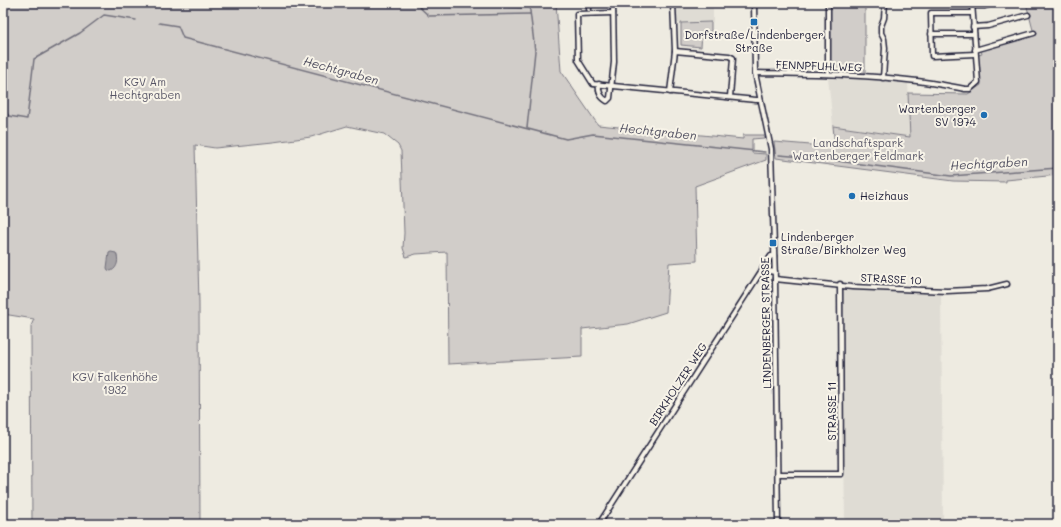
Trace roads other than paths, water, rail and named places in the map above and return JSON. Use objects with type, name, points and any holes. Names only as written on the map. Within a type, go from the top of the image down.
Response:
[{"type":"street","points":[[589,3],[589,9]]},
{"type":"street","points":[[599,84],[598,91],[607,101],[610,98],[614,62],[613,3]]},
{"type":"street","points":[[670,92],[675,51],[674,3]]},
{"type":"street","name":"LINDENBERGER STRASSE","points":[[754,3],[755,73],[771,150],[775,272],[778,524]]},
{"type":"street","points":[[828,3],[828,74]]},
{"type":"street","points":[[883,78],[885,48],[881,26],[884,18],[885,3]]},
{"type":"street","name":"FENNPFUHLWEG","points":[[755,73],[828,74],[917,81],[965,89],[970,88],[978,82],[972,5],[985,6],[995,3]]},
{"type":"street","points":[[972,12],[931,13],[932,56],[975,52],[1034,33]]},
{"type":"street","points":[[613,13],[577,14],[578,60],[593,84],[760,100]]},
{"type":"street","points":[[973,27],[988,26],[1028,15]]},
{"type":"street","points":[[931,34],[974,34]]},
{"type":"street","points":[[675,51],[730,56],[733,58],[730,97]]},
{"type":"street","name":"BIRKHOLZER WEG","points":[[599,524],[771,256],[774,256]]},
{"type":"street","points":[[762,270],[775,272]]},
{"type":"street","name":"STRASSE 10","points":[[775,279],[852,286],[947,291],[987,289],[1007,284]]},
{"type":"street","name":"STRASSE 11","points":[[778,474],[841,474],[840,284]]},
{"type":"waterway","name":"Hechtgraben","points":[[415,3],[429,16],[530,14]]},
{"type":"waterway","name":"Hechtgraben","points":[[527,128],[535,51],[529,3]]},
{"type":"waterway","name":"Hechtgraben","points":[[3,109],[9,116],[27,119],[34,59],[80,33],[104,15],[136,20]]},
{"type":"waterway","name":"Hechtgraben","points":[[159,23],[178,26],[183,38],[566,139],[593,134],[765,152]]},
{"type":"waterway","name":"Hechtgraben","points":[[779,155],[815,158],[951,176],[1058,168]]},
{"type":"place","name":"Dorfstraße/Lindenberger Straße","points":[[754,22]]},
{"type":"place","name":"Wartenberger SV 1974","points":[[984,115]]},
{"type":"place","name":"Heizhaus","points":[[852,196]]},
{"type":"place","name":"Lindenberger Straße/Birkholzer Weg","points":[[773,243]]},
{"type":"park label","name":"KGV Am Hechtgraben","points":[[145,88]]},
{"type":"park label","name":"Landschaftspark Wartenberger Feldmark","points":[[858,149]]},
{"type":"park label","name":"KGV Falkenhöhe 1932","points":[[115,383]]}]
